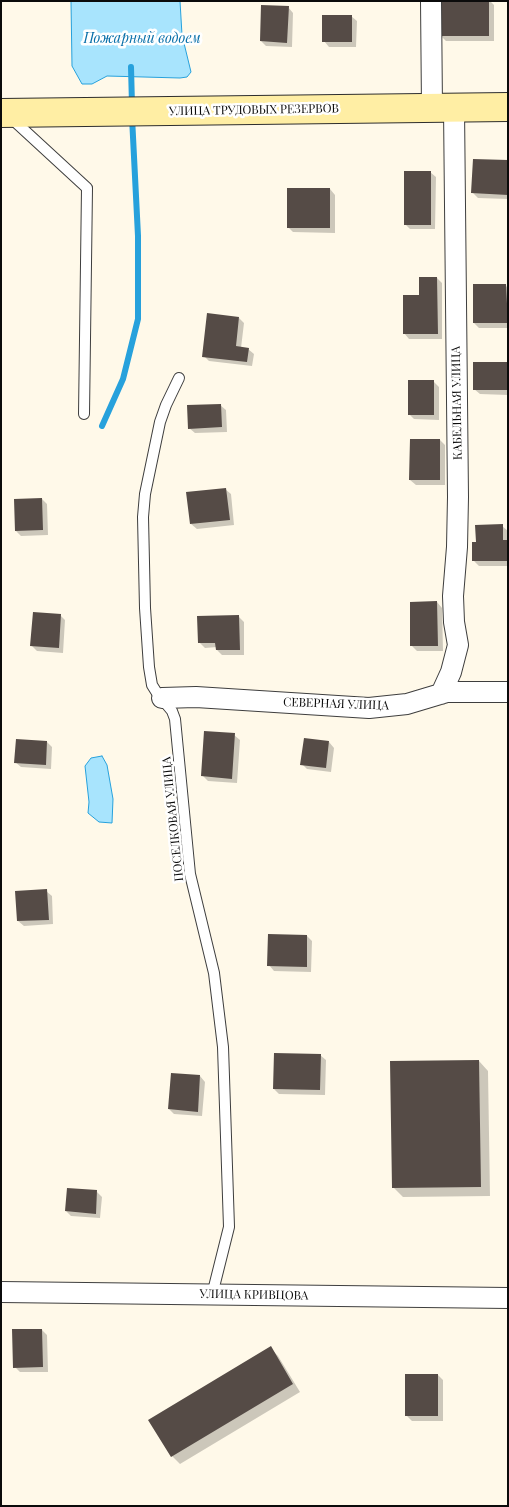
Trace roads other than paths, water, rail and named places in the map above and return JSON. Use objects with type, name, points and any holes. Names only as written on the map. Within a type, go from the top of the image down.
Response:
[{"type":"main road","name":"УЛИЦА ТРУДОВЫХ РЕЗЕРВОВ","points":[[3,112],[508,107]]},
{"type":"street","name":"КАБЕЛЬНАЯ УЛИЦА","points":[[431,1],[443,108],[458,497],[457,547],[453,596],[454,622],[458,646],[451,672],[441,694]]},
{"type":"street","name":"СЕВЕРНАЯ УЛИЦА","points":[[162,698],[196,697],[369,708],[407,704],[458,691],[508,692]]},
{"type":"street","name":"УЛИЦА КРИВЦОВА","points":[[1,1292],[508,1298]]},
{"type":"lane","points":[[3,112],[87,188],[84,414]]},
{"type":"lane","name":"ПОСЕЛКОВАЯ УЛИЦА","points":[[179,378],[160,422],[145,494],[143,517],[146,608],[149,667],[152,685],[156,693],[172,711],[175,719],[190,874],[214,973],[223,1046],[229,1227],[212,1295]]},
{"type":"water","name":"Пожарный водоем","points":[[71,1],[180,1],[182,35],[191,72],[187,77],[180,78],[107,76],[92,84],[82,84],[72,66]]},
{"type":"water","points":[[102,756],[107,765],[113,799],[112,823],[99,822],[88,813],[89,802],[85,766],[91,758]]},
{"type":"waterway","points":[[131,67],[132,105]]},
{"type":"waterway","points":[[102,426],[123,379],[138,319],[138,236],[132,117]]}]
